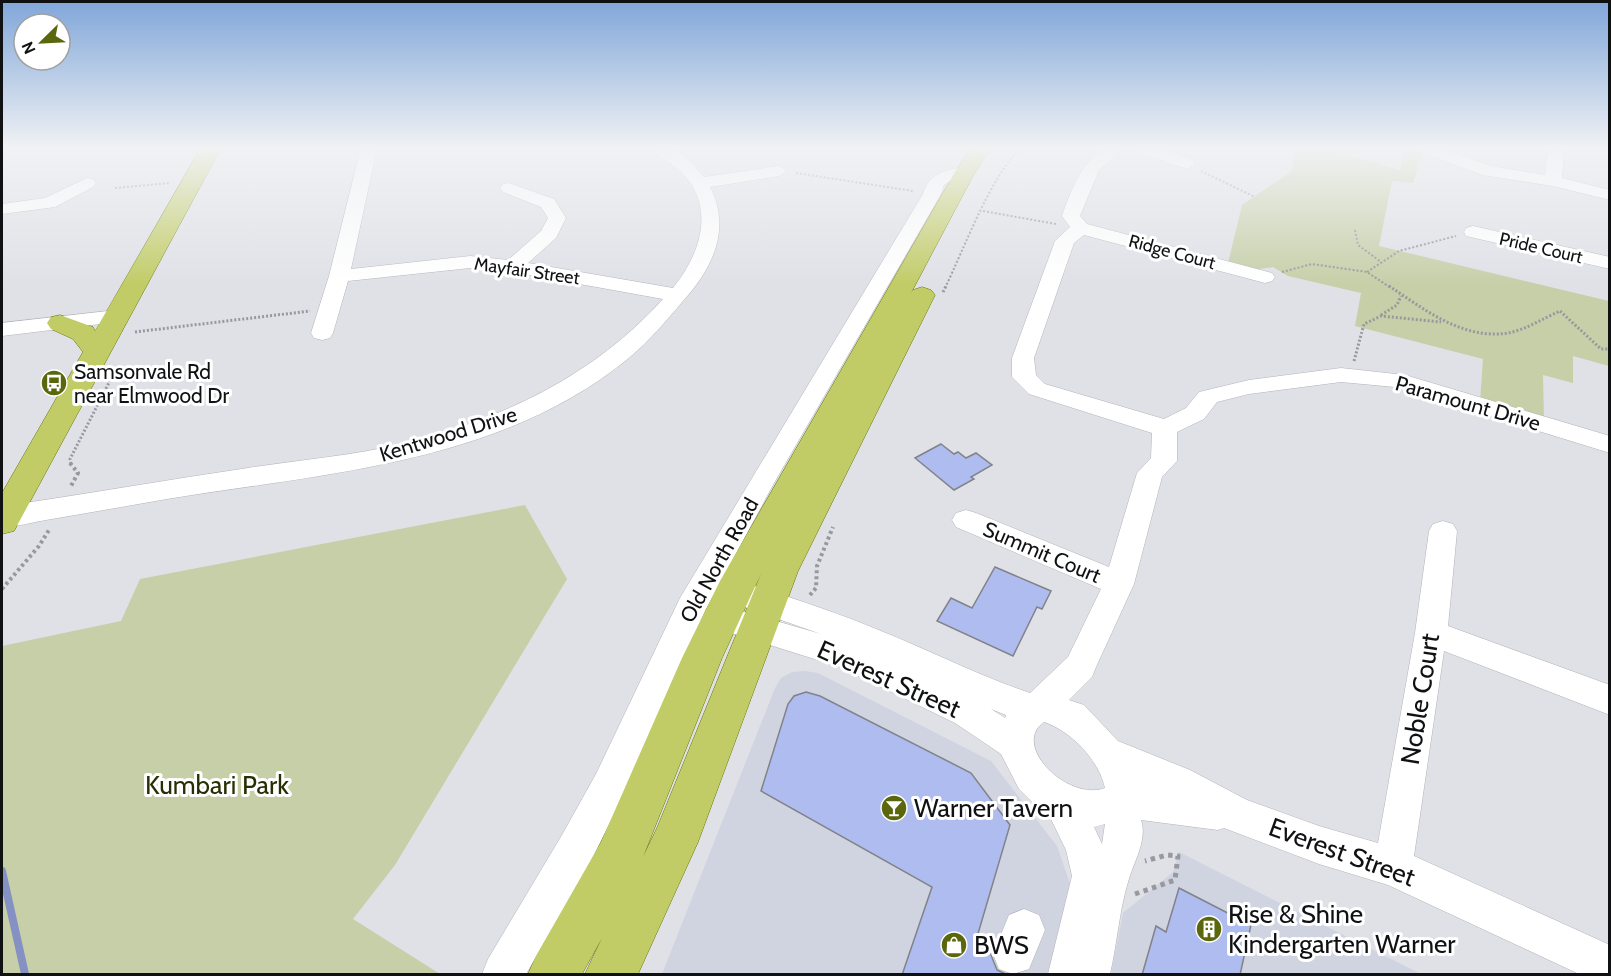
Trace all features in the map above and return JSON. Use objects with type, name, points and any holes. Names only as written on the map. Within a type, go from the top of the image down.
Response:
[{"type":"main road","points":[[3,519],[131,323],[190,194]]},
{"type":"main road","name":"Old North Road","points":[[554,975],[618,859],[958,194]]},
{"type":"main road","name":"Old North Road","points":[[611,975],[675,842],[745,610],[780,571],[974,194]]},
{"type":"main road","points":[[60,323],[83,333],[108,357]]},
{"type":"street","points":[[2,210],[49,203],[67,194]]},
{"type":"street","points":[[322,333],[339,276],[358,194]]},
{"type":"street","points":[[513,266],[549,234],[557,218],[548,203],[523,194]]},
{"type":"street","name":"Kentwood Drive","points":[[3,519],[60,507],[400,453],[497,423],[568,391],[612,362],[648,331],[696,273],[708,248],[712,224],[705,194]]},
{"type":"street","name":"Old North Road","points":[[503,975],[559,879],[609,786],[691,607],[761,483],[932,194]]},
{"type":"street","points":[[1016,744],[1020,720],[1080,667],[1119,584],[1150,473],[1164,461],[1165,428],[1037,389],[1024,377],[1023,358],[1065,241],[1080,228],[1071,216],[1080,194]]},
{"type":"street","name":"Ridge Court","points":[[1080,228],[1273,278]]},
{"type":"street","name":"Pride Court","points":[[1473,232],[1610,263]]},
{"type":"street","name":"Mayfair Street","points":[[339,276],[470,262],[513,266],[678,295]]},
{"type":"street","points":[[2,330],[60,323],[131,323]]},
{"type":"street","name":"Paramount Drive","points":[[1165,428],[1186,420],[1201,410],[1208,397],[1249,387],[1341,375],[1397,380],[1610,445]]},
{"type":"street","name":"Summit Court","points":[[963,518],[1119,584]]},
{"type":"street","name":"Noble Court","points":[[1392,867],[1431,633],[1443,531]]},
{"type":"street","name":"Everest Street","points":[[745,610],[803,614],[870,640],[976,689],[1036,708],[1065,714],[1078,721],[1106,752],[1119,771],[1123,788],[1119,802]]},
{"type":"street","name":"Everest Street","points":[[745,610],[967,712],[1016,744],[1025,770],[1044,791],[1072,807],[1093,810],[1119,802],[1154,802],[1237,815]]},
{"type":"street","points":[[1431,633],[1610,700]]},
{"type":"street","points":[[1078,721],[1080,667]]},
{"type":"street","name":"Everest Street","points":[[1106,752],[1177,782],[1237,815],[1392,867],[1610,967]]},
{"type":"street","points":[[1062,802],[1080,837],[1092,876],[1069,975]]},
{"type":"street","points":[[1089,975],[1108,882],[1118,858],[1125,828],[1119,802]]},
{"type":"path","points":[[1249,194],[1254,196]]},
{"type":"path","points":[[983,211],[1080,228]]},
{"type":"path","points":[[1355,230],[1358,245],[1382,262]]},
{"type":"path","points":[[1367,272],[1372,266],[1394,257],[1399,251],[1473,232]]},
{"type":"path","points":[[1273,278],[1312,264],[1367,272],[1445,323]]},
{"type":"path","points":[[1351,376],[1364,324],[1397,305],[1401,296]]},
{"type":"path","points":[[131,323],[329,308]]},
{"type":"path","points":[[1381,316],[1445,323],[1488,334],[1510,333],[1560,311],[1601,350],[1610,349]]},
{"type":"path","points":[[2,589],[26,558],[43,543],[78,473],[70,463],[70,459],[108,357]]},
{"type":"shaded area","points":[[792,672],[818,673],[991,761],[1057,846],[1075,898],[1058,974],[662,974],[775,688],[781,678]]},
{"type":"shaded area","points":[[1179,852],[1421,974],[1111,974],[1123,913],[1173,872]]},
{"type":"green space","points":[[1259,194],[1389,194],[1379,246],[1609,301],[1609,366],[1573,356],[1573,383],[1543,375],[1544,420],[1480,402],[1483,359],[1355,326],[1361,293],[1288,276],[1273,267],[1251,270],[1228,263],[1242,205]]},
{"type":"green space","name":"Kumbari Park","points":[[525,505],[567,579],[395,865],[353,919],[440,974],[2,974],[2,646],[121,621],[140,579]]},
{"type":"building","points":[[941,444],[954,454],[958,452],[966,458],[976,453],[992,465],[971,477],[974,479],[954,490],[915,458]]},
{"type":"building","points":[[995,567],[1051,591],[1042,609],[1037,607],[1013,656],[937,621],[951,598],[972,608]]},
{"type":"building","name":"Warner Tavern","points":[[806,692],[820,696],[971,773],[1010,825],[977,937],[994,945],[991,955],[997,970],[1008,975],[902,975],[932,887],[761,791],[788,704],[794,696]]},
{"type":"building","name":"Rise & Shine Kindergarten Warner","points":[[1179,888],[1251,925],[1240,975],[1142,975],[1156,926],[1166,932]]},
{"type":"waterway","points":[[2,871],[25,974]]},
{"type":"place","name":"Samsonvale Rd near Elmwood Dr","points":[[54,383]]},
{"type":"place","name":"Warner Tavern","points":[[894,808]]},
{"type":"place","name":"Rise & Shine Kindergarten Warner","points":[[1209,929]]},
{"type":"place","name":"BWS","points":[[954,945]]}]
